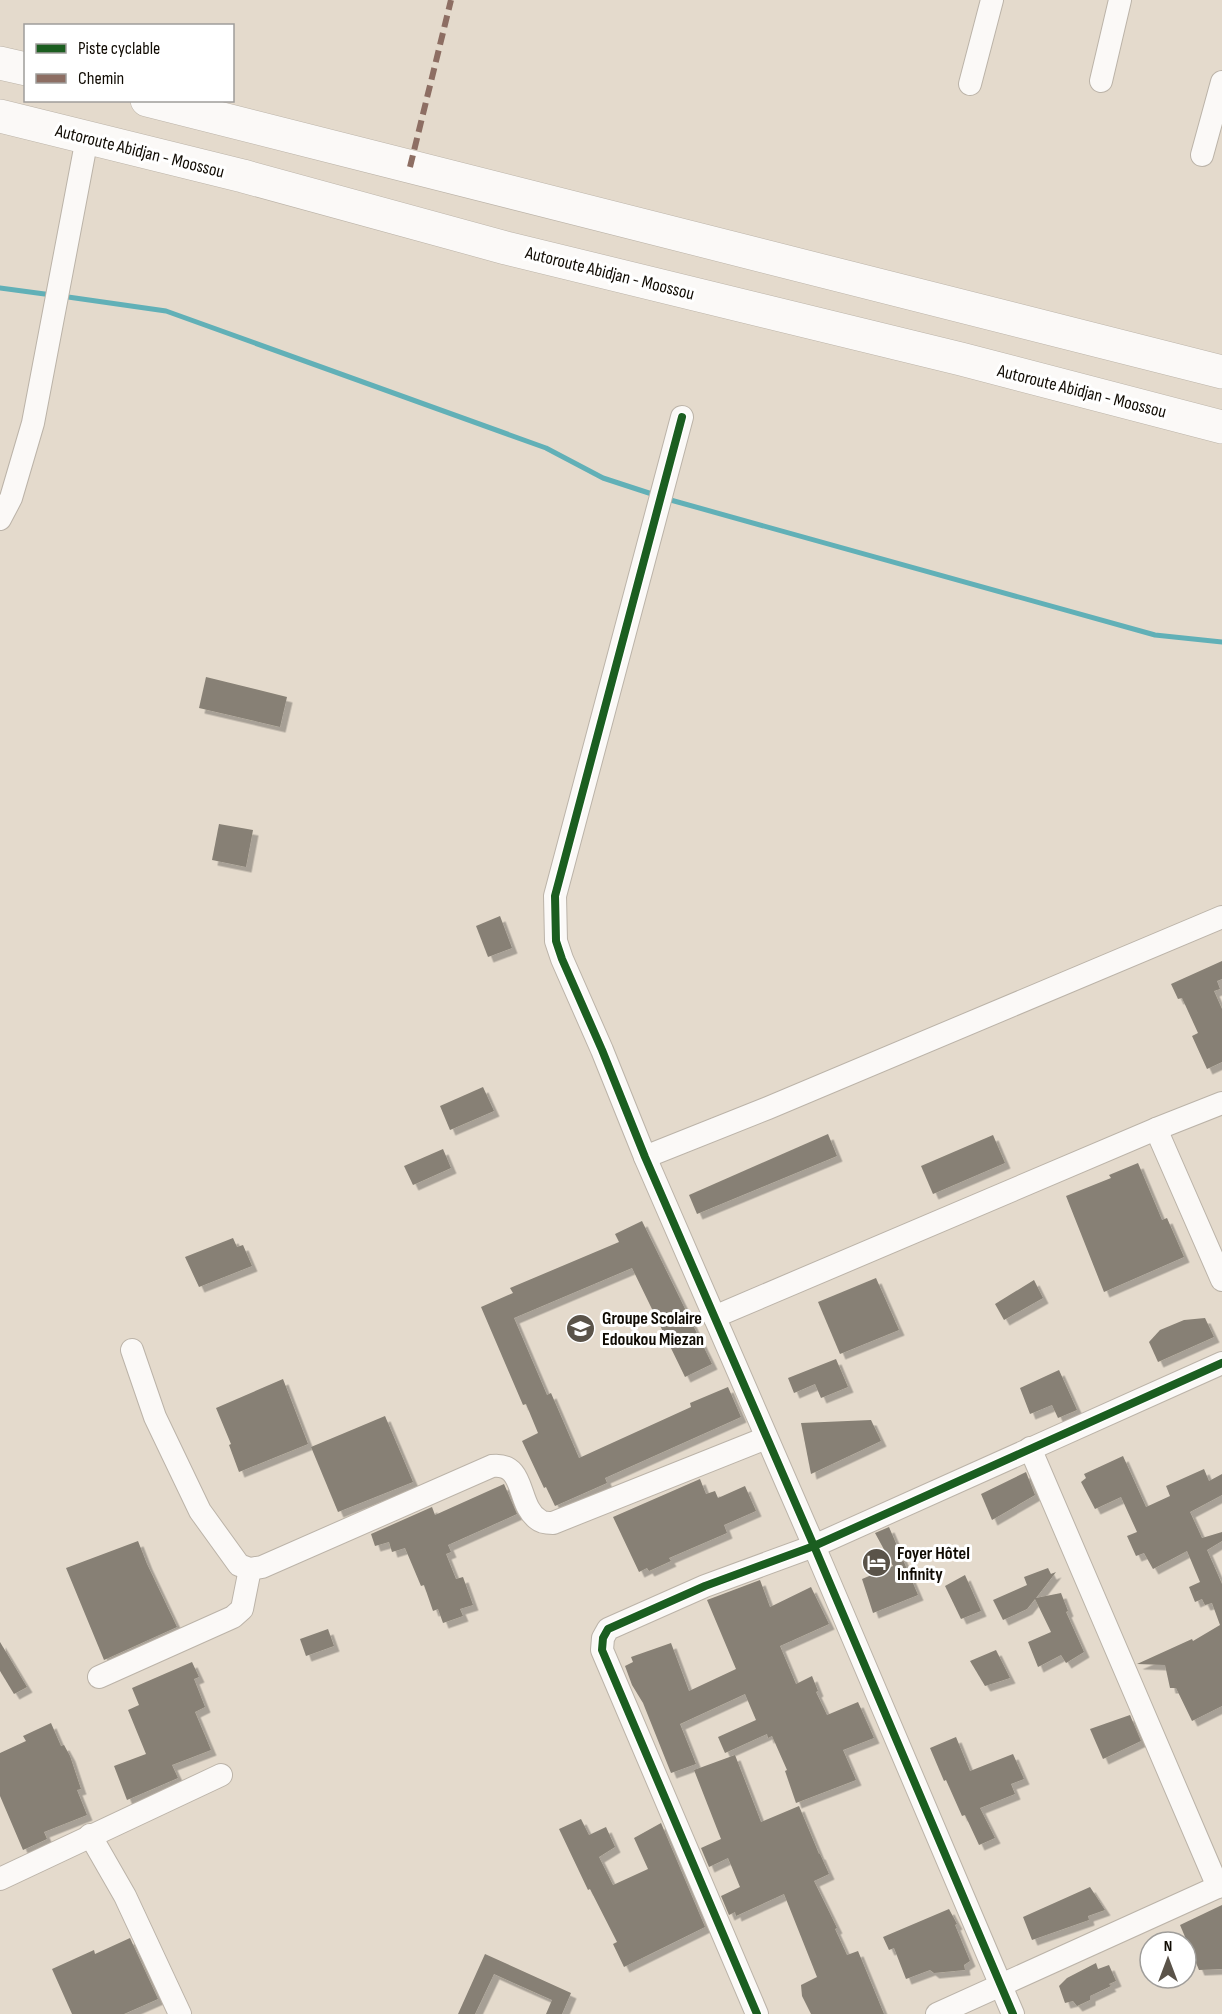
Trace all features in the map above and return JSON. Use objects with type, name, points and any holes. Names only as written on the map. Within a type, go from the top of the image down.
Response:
[{"type":"highway","points":[[0,63],[24,69]]},
{"type":"highway","points":[[155,102],[1222,372]]},
{"type":"highway","name":"Autoroute Abidjan - Moossou","points":[[0,116],[243,176],[506,248],[950,357],[1222,427]]},
{"type":"street","points":[[970,84],[992,0]]},
{"type":"street","points":[[1101,81],[1120,0]]},
{"type":"street","points":[[1202,155],[1222,82]]},
{"type":"street","points":[[0,519],[11,498],[33,423],[87,138]]},
{"type":"street","points":[[682,417],[555,896],[556,941],[645,1157],[814,1546],[1013,2014]]},
{"type":"street","points":[[645,1157],[768,1108],[1222,916]]},
{"type":"street","points":[[714,1317],[1222,1103]]},
{"type":"street","points":[[1156,1129],[1222,1280]]},
{"type":"street","points":[[132,1350],[155,1416],[200,1511],[239,1565],[250,1569],[262,1567],[492,1466],[503,1465],[513,1471],[530,1511],[540,1521],[553,1523],[766,1438]]},
{"type":"street","points":[[757,2014],[602,1650],[603,1638],[608,1629],[705,1586],[814,1546],[1222,1363]]},
{"type":"street","points":[[937,2014],[1220,1886],[1030,1448]]},
{"type":"street","points":[[99,1677],[233,1617],[242,1609],[250,1569]]},
{"type":"street","points":[[0,1879],[221,1775]]},
{"type":"street","points":[[90,1835],[125,1896],[180,2014]]},
{"type":"building","points":[[206,677],[287,697],[280,727],[199,708]]},
{"type":"building","points":[[219,824],[253,830],[246,867],[212,860]]},
{"type":"building","points":[[500,916],[512,948],[488,957],[476,926]]},
{"type":"building","points":[[1222,961],[1222,979],[1217,981],[1220,989],[1214,991],[1222,1009],[1222,1062],[1207,1069],[1192,1036],[1198,1033],[1182,998],[1178,999],[1171,984]]},
{"type":"building","points":[[483,1087],[494,1111],[450,1130],[440,1106]]},
{"type":"building","points":[[828,1134],[837,1156],[697,1214],[689,1195]]},
{"type":"building","points":[[993,1135],[1005,1163],[933,1194],[921,1166]]},
{"type":"building","points":[[443,1149],[451,1168],[413,1185],[404,1166]]},
{"type":"building","points":[[1138,1163],[1162,1220],[1167,1218],[1184,1257],[1104,1292],[1066,1196],[1111,1178],[1109,1175]]},
{"type":"building","points":[[642,1221],[712,1364],[685,1377],[632,1268],[514,1318],[547,1395],[551,1393],[579,1458],[691,1407],[690,1403],[728,1387],[741,1417],[605,1478],[607,1483],[555,1506],[522,1441],[538,1433],[526,1404],[523,1405],[481,1307],[513,1293],[510,1288],[619,1242],[615,1234]]},
{"type":"building","points":[[233,1238],[237,1247],[243,1245],[252,1266],[199,1287],[185,1257]]},
{"type":"building","points":[[876,1278],[899,1330],[840,1354],[818,1302]]},
{"type":"building","points":[[1034,1280],[1043,1298],[1004,1320],[995,1304]]},
{"type":"building","points":[[1205,1318],[1214,1337],[1158,1362],[1149,1342],[1160,1330],[1184,1320]]},
{"type":"building","points":[[836,1359],[848,1387],[821,1398],[815,1384],[794,1393],[788,1378]]},
{"type":"building","points":[[1059,1370],[1077,1410],[1058,1418],[1052,1405],[1030,1414],[1020,1388]]},
{"type":"building","points":[[283,1379],[308,1444],[239,1472],[229,1445],[231,1444],[216,1408]]},
{"type":"building","points":[[385,1416],[413,1482],[338,1512],[311,1447]]},
{"type":"building","points":[[871,1420],[881,1441],[811,1474],[801,1423]]},
{"type":"building","points":[[1123,1456],[1146,1507],[1170,1496],[1166,1486],[1204,1469],[1209,1481],[1222,1474],[1222,1495],[1190,1512],[1202,1538],[1222,1532],[1222,1541],[1207,1550],[1222,1584],[1222,1706],[1192,1721],[1176,1688],[1170,1688],[1165,1665],[1137,1664],[1192,1639],[1193,1641],[1220,1625],[1212,1603],[1205,1605],[1202,1599],[1195,1602],[1189,1587],[1200,1582],[1187,1551],[1153,1569],[1144,1553],[1136,1556],[1127,1536],[1137,1532],[1121,1497],[1095,1509],[1081,1482],[1086,1478],[1084,1474]]},
{"type":"building","points":[[1026,1472],[1035,1495],[992,1520],[981,1494]]},
{"type":"building","points":[[700,1479],[706,1494],[715,1491],[718,1498],[745,1486],[756,1511],[724,1525],[727,1533],[669,1558],[671,1561],[649,1571],[647,1568],[639,1572],[613,1517]]},
{"type":"building","points":[[504,1484],[517,1514],[448,1545],[451,1552],[446,1554],[456,1579],[463,1577],[473,1605],[460,1609],[463,1616],[443,1623],[438,1609],[433,1611],[424,1585],[421,1586],[405,1548],[392,1552],[389,1542],[375,1546],[371,1534],[432,1507],[435,1515]]},
{"type":"building","points":[[889,1527],[918,1595],[873,1613],[862,1579],[893,1566],[875,1533]]},
{"type":"building","points":[[138,1541],[177,1627],[104,1660],[66,1568]]},
{"type":"building","points":[[1048,1568],[1051,1574],[1056,1572],[1036,1598],[1061,1593],[1068,1611],[1066,1612],[1084,1652],[1066,1663],[1061,1655],[1038,1667],[1028,1642],[1051,1632],[1035,1599],[1027,1609],[1003,1620],[993,1600],[1027,1585],[1024,1577]]},
{"type":"building","points":[[965,1575],[981,1611],[961,1619],[945,1586]]},
{"type":"building","points":[[760,1580],[770,1607],[811,1587],[829,1624],[780,1646],[796,1684],[812,1676],[818,1691],[816,1692],[827,1715],[858,1702],[874,1738],[843,1750],[856,1780],[796,1803],[785,1771],[787,1770],[772,1736],[768,1738],[767,1734],[725,1753],[718,1737],[756,1720],[745,1694],[680,1724],[696,1764],[671,1773],[643,1703],[632,1685],[625,1666],[633,1662],[631,1657],[671,1643],[689,1691],[736,1669],[707,1600]]},
{"type":"building","points":[[328,1629],[334,1646],[306,1656],[300,1639]]},
{"type":"building","points":[[0,1642],[27,1687],[14,1694],[0,1671]]},
{"type":"building","points":[[996,1650],[1010,1678],[985,1686],[970,1661]]},
{"type":"building","points":[[192,1662],[199,1677],[194,1679],[205,1707],[195,1712],[211,1750],[172,1765],[178,1778],[127,1800],[114,1766],[146,1754],[128,1710],[139,1705],[132,1688]]},
{"type":"building","points":[[1130,1715],[1141,1741],[1103,1759],[1090,1729]]},
{"type":"building","points":[[51,1723],[61,1746],[64,1745],[70,1756],[81,1789],[77,1790],[87,1815],[44,1832],[47,1839],[23,1850],[0,1796],[0,1753],[26,1741],[23,1736]]},
{"type":"building","points":[[956,1737],[970,1771],[1013,1754],[1024,1779],[1011,1784],[1015,1794],[980,1808],[995,1838],[979,1845],[965,1815],[962,1816],[946,1780],[944,1781],[930,1748]]},
{"type":"building","points":[[735,1755],[761,1822],[799,1806],[829,1874],[814,1881],[837,1928],[835,1929],[847,1955],[858,1951],[884,2014],[811,2014],[802,1996],[801,1985],[817,1977],[784,1894],[736,1916],[735,1912],[729,1915],[721,1896],[740,1887],[728,1858],[709,1867],[701,1848],[721,1839],[694,1770]]},
{"type":"building","points":[[581,1819],[589,1835],[606,1827],[615,1847],[599,1857],[613,1885],[648,1869],[634,1838],[661,1823],[705,1927],[624,1967],[613,1944],[617,1942],[590,1889],[588,1890],[559,1829]]},
{"type":"building","points":[[1090,1887],[1105,1910],[1088,1916],[1089,1920],[1032,1940],[1023,1917]]},
{"type":"building","points":[[1222,1905],[1222,1969],[1199,1970],[1198,1930],[1182,1930],[1180,1925]]},
{"type":"building","points":[[949,1909],[957,1924],[955,1925],[970,1961],[964,1965],[965,1970],[934,1973],[930,1970],[906,1979],[894,1948],[889,1950],[883,1937]]},
{"type":"building","points":[[130,1938],[158,1999],[124,2014],[72,2014],[52,1969],[94,1950],[95,1954]]},
{"type":"building","points":[[485,1954],[571,1993],[562,2014],[546,2014],[552,2000],[494,1974],[475,2014],[458,2014]]},
{"type":"building","points":[[1096,1963],[1098,1969],[1109,1965],[1116,1981],[1109,1984],[1111,1986],[1090,1996],[1090,2000],[1077,2006],[1073,2001],[1065,2003],[1059,1986],[1067,1978]]},
{"type":"waterway","points":[[0,288],[52,295]]},
{"type":"waterway","points":[[61,296],[166,311],[546,448],[603,478],[655,495]]},
{"type":"waterway","points":[[667,499],[1155,635],[1222,642]]},
{"type":"marked path","points":[[410,167],[451,0]]},
{"type":"cycle path","points":[[682,417],[555,896],[556,941],[645,1157],[814,1546],[1013,2014]]},
{"type":"cycle path","points":[[757,2014],[602,1650],[603,1638],[608,1629],[705,1586],[814,1546],[1222,1363]]},
{"type":"place","name":"Groupe Scolaire Edoukou Miezan","points":[[581,1328]]},
{"type":"place","name":"Foyer Hôtel Infinity","points":[[876,1563]]}]
